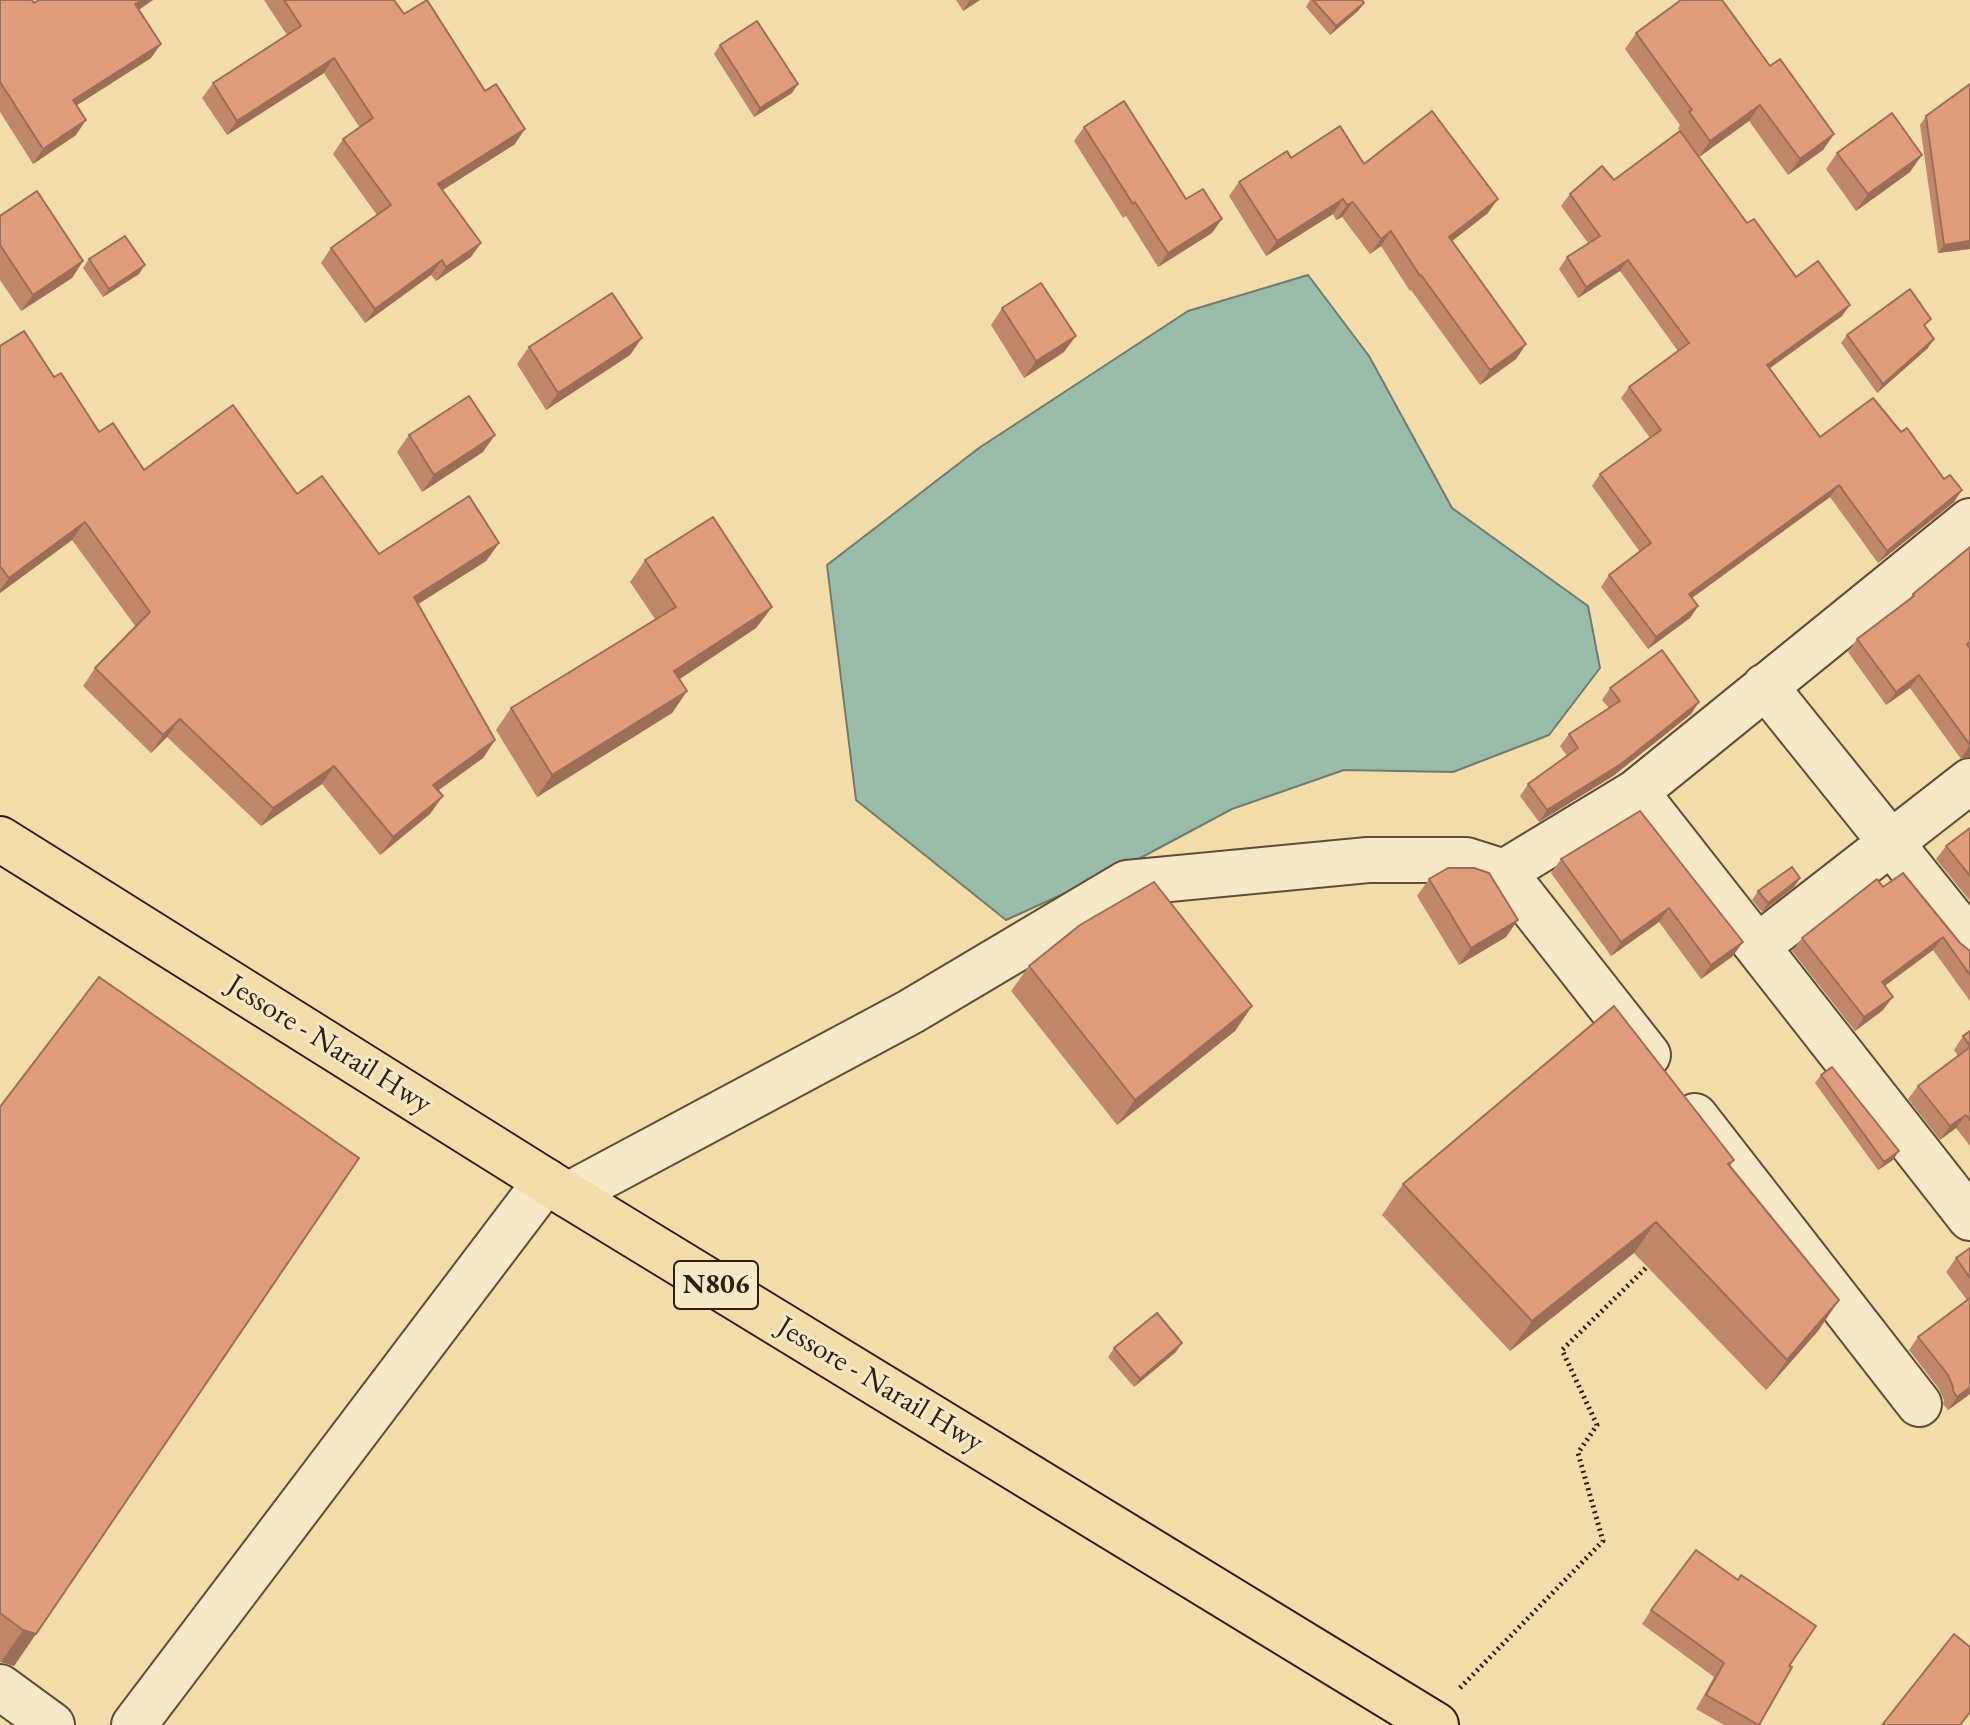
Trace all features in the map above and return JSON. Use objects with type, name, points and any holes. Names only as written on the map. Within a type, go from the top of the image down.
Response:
[{"type":"highway","name":"Jessore - Narail Hwy","points":[[0,839],[557,1188],[1432,1723]]},
{"type":"street","points":[[1504,872],[1636,792],[1970,521]]},
{"type":"street","points":[[1765,686],[1890,843],[1967,932]]},
{"type":"street","points":[[1758,946],[1970,781]]},
{"type":"street","points":[[1636,792],[1970,1218]]},
{"type":"street","points":[[134,1725],[557,1188],[910,1012],[1127,883],[1368,860],[1466,860],[1504,872],[1919,1404]]},
{"type":"street","points":[[0,1687],[52,1725]]},
{"type":"path","points":[[1432,1723],[1603,1541],[1578,1453],[1597,1425],[1562,1350],[1653,1262]]},
{"type":"shaded area","points":[[1308,275],[1369,356],[1452,508],[1588,606],[1600,668],[1549,735],[1453,772],[1344,770],[1232,809],[1129,864],[1006,920],[856,800],[827,565],[979,448],[1188,311]]},
{"type":"building","points":[[0,0],[32,0],[34,3],[39,0],[142,0],[135,4],[161,44],[73,100],[86,120],[43,149],[0,82]]},
{"type":"building","points":[[284,0],[394,0],[404,14],[427,0],[485,91],[496,84],[525,129],[438,184],[481,243],[446,267],[442,260],[375,309],[331,248],[391,205],[343,139],[373,118],[334,58],[237,121],[213,83],[301,26]]},
{"type":"building","points":[[1313,0],[1362,0],[1364,3],[1336,26]]},
{"type":"building","points":[[1681,0],[1722,0],[1770,66],[1780,59],[1834,134],[1800,159],[1760,105],[1710,141],[1689,112],[1692,110],[1636,33]]},
{"type":"building","points":[[757,21],[798,84],[760,108],[720,45]]},
{"type":"building","points":[[1970,84],[1970,241],[1944,245],[1926,116]]},
{"type":"building","points":[[1124,101],[1186,199],[1203,189],[1222,219],[1168,253],[1084,127]]},
{"type":"building","points":[[1432,111],[1498,199],[1449,237],[1526,344],[1490,370],[1420,276],[1391,231],[1381,239],[1353,202],[1347,205],[1343,199],[1277,241],[1239,182],[1287,151],[1291,158],[1340,126],[1364,164]]},
{"type":"building","points":[[1892,113],[1922,155],[1868,194],[1837,153]]},
{"type":"building","points":[[1680,131],[1747,223],[1754,219],[1796,277],[1818,261],[1850,305],[1767,365],[1820,437],[1873,398],[1901,432],[1907,428],[1944,479],[1950,475],[1962,490],[1887,551],[1839,485],[1689,594],[1698,606],[1656,637],[1609,575],[1651,543],[1600,474],[1661,430],[1629,387],[1689,343],[1628,260],[1586,287],[1567,257],[1600,236],[1570,194],[1602,166],[1614,180]]},
{"type":"building","points":[[37,191],[83,261],[33,295],[0,245],[0,216]]},
{"type":"building","points":[[125,236],[145,265],[109,289],[89,259]]},
{"type":"building","points":[[1041,283],[1076,336],[1036,361],[1002,308]]},
{"type":"building","points":[[1910,289],[1931,319],[1924,325],[1934,339],[1883,384],[1847,335]]},
{"type":"building","points":[[612,293],[642,338],[558,393],[529,347]]},
{"type":"building","points":[[24,331],[54,377],[61,373],[99,432],[113,423],[144,470],[233,405],[297,494],[322,476],[379,554],[469,496],[499,543],[414,597],[495,740],[433,785],[443,796],[393,837],[334,766],[273,808],[180,719],[163,735],[95,668],[150,612],[85,522],[9,578],[0,566],[0,346]]},
{"type":"building","points":[[469,396],[495,435],[434,475],[409,435]]},
{"type":"building","points":[[713,517],[772,607],[674,671],[687,691],[552,775],[511,708],[676,607],[645,560]]},
{"type":"building","points":[[1970,547],[1970,642],[1967,644],[1970,649],[1970,745],[1919,675],[1896,692],[1857,639],[1914,596]]},
{"type":"building","points":[[1662,650],[1699,702],[1621,764],[1547,810],[1528,784],[1578,748],[1569,734],[1620,701],[1610,688]]},
{"type":"building","points":[[1640,811],[1743,942],[1711,965],[1669,908],[1621,942],[1561,859]]},
{"type":"building","points":[[1970,828],[1970,876],[1946,846]]},
{"type":"building","points":[[1792,867],[1800,878],[1768,903],[1758,891]]},
{"type":"building","points":[[1448,868],[1474,868],[1489,873],[1518,920],[1471,948],[1429,879]]},
{"type":"building","points":[[1903,873],[1970,951],[1970,975],[1943,937],[1882,982],[1893,997],[1864,1017],[1802,938],[1877,879],[1883,887]]},
{"type":"building","points":[[1154,882],[1252,1006],[1135,1100],[1029,966],[1080,925]]},
{"type":"building","points":[[99,977],[359,1158],[36,1634],[23,1630],[0,1613],[0,1107]]},
{"type":"building","points":[[1614,1006],[1734,1160],[1728,1164],[1839,1300],[1787,1360],[1656,1222],[1532,1321],[1403,1184]]},
{"type":"building","points":[[1970,1031],[1970,1046],[1963,1036]]},
{"type":"building","points":[[1970,1047],[1970,1120],[1966,1115],[1950,1126],[1918,1086]]},
{"type":"building","points":[[1832,1067],[1899,1151],[1884,1162],[1821,1075]]},
{"type":"building","points":[[1970,1248],[1970,1278],[1956,1258]]},
{"type":"building","points":[[1970,1298],[1970,1387],[1957,1397],[1948,1375],[1918,1337]]},
{"type":"building","points":[[1157,1313],[1182,1343],[1140,1379],[1114,1348]]},
{"type":"building","points":[[1696,1550],[1738,1580],[1741,1575],[1816,1626],[1789,1666],[1792,1667],[1759,1725],[1706,1695],[1724,1663],[1651,1610]]},
{"type":"building","points":[[1954,1634],[1970,1647],[1970,1712],[1960,1725],[1882,1725]]}]
